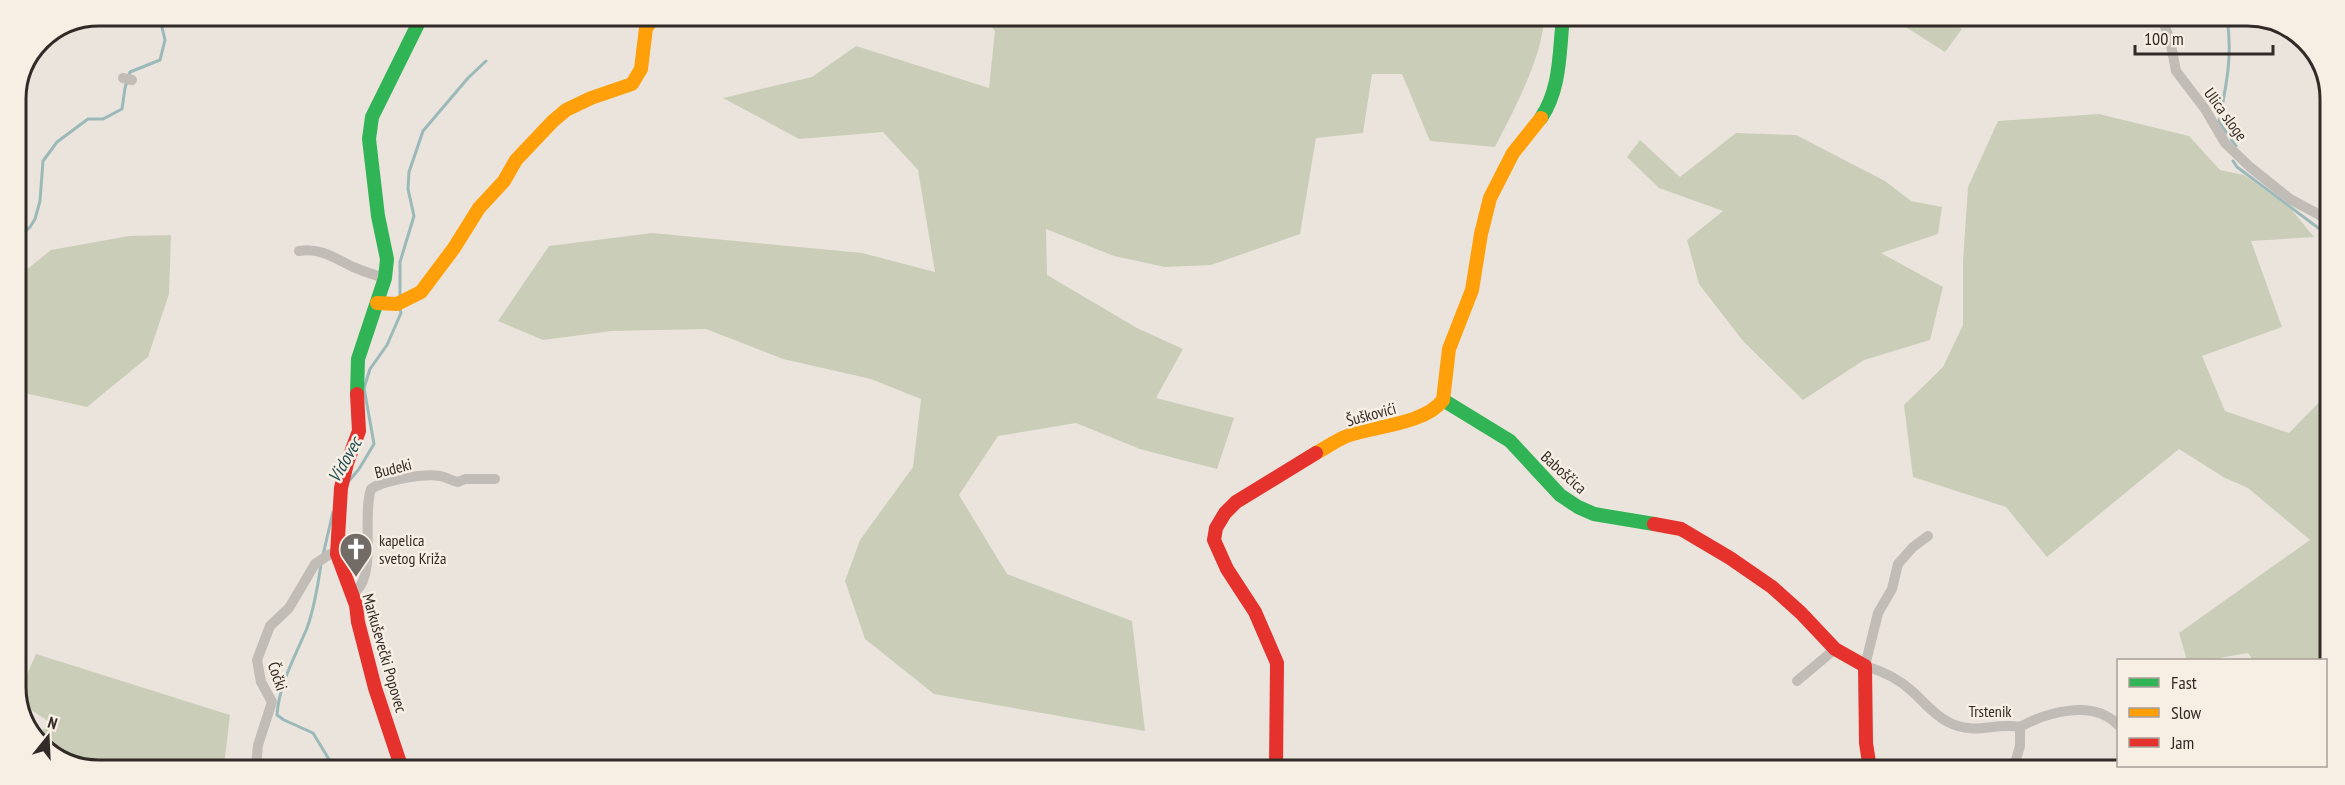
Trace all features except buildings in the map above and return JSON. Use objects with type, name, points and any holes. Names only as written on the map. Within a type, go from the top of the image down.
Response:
[{"type":"street","name":"Markuševečki Popovec","points":[[400,760],[375,688],[358,622],[356,605],[337,554],[341,494],[347,463],[359,431],[356,382],[358,359],[385,278],[387,259],[370,162],[369,139],[372,117],[418,26]]},
{"type":"street","points":[[377,303],[400,303],[421,292],[432,280],[479,208],[504,182],[516,160],[553,121],[566,110],[591,98],[632,84],[641,69],[648,26]]},
{"type":"street","points":[[1443,400],[1449,350],[1472,290],[1481,234],[1490,198],[1513,153],[1532,132],[1551,103],[1555,90],[1562,26]]},
{"type":"street","name":"Ulica sloge","points":[[2165,26],[2176,71],[2205,109],[2225,143],[2270,184],[2290,199],[2319,215]]},
{"type":"street","points":[[299,251],[310,249],[322,252],[385,278]]},
{"type":"street","name":"Baboščica","points":[[1443,400],[1510,441],[1560,495],[1578,507],[1594,514],[1681,529]]},
{"type":"street","name":"Šuškovići","points":[[1276,760],[1277,663],[1255,612],[1227,569],[1214,540],[1216,528],[1225,513],[1236,502],[1308,458],[1351,434],[1403,423],[1415,418],[1443,400]]},
{"type":"street","name":"Budeki","points":[[350,591],[361,587],[367,565],[366,520],[371,489],[382,483],[430,475],[442,476],[458,482],[465,479],[495,479]]},
{"type":"street","name":"Trstenik","points":[[1681,529],[1730,558],[1772,587],[1801,613],[1835,649],[1865,666],[1894,677],[1913,692],[1933,713],[1948,722],[1978,730],[2020,727],[2020,746],[2016,760]]},
{"type":"street","points":[[1868,760],[1865,714],[1868,689],[1865,666],[1878,613],[1892,589],[1898,564],[1913,547],[1928,536]]},
{"type":"street","name":"Čočki","points":[[257,760],[258,745],[272,702],[261,682],[257,660],[270,626],[289,608],[315,564],[330,554],[337,554]]},
{"type":"street","points":[[1797,681],[1835,649]]},
{"type":"street","points":[[2020,727],[2044,717],[2074,710],[2105,716],[2117,723]]},
{"type":"green space","points":[[991,26],[1543,26],[1533,66],[1495,147],[1430,141],[1402,74],[1372,74],[1363,133],[1316,138],[1300,234],[1211,265],[1165,267],[1114,256],[1046,229],[1047,275],[1137,328],[1183,349],[1156,398],[1234,418],[1217,469],[1140,449],[1076,423],[998,436],[959,495],[1007,574],[1132,621],[1145,731],[934,694],[865,639],[845,581],[860,540],[913,467],[921,399],[871,379],[783,359],[706,329],[612,331],[543,340],[498,321],[549,246],[652,233],[862,253],[935,272],[918,170],[883,132],[799,139],[723,98],[812,77],[856,46],[989,88],[995,31]]},
{"type":"green space","points":[[1904,26],[1958,26],[1962,29],[1945,52]]},
{"type":"green space","points":[[2099,114],[2189,136],[2220,170],[2244,175],[2291,209],[2314,237],[2251,241],[2282,327],[2202,356],[2225,411],[2289,433],[2320,402],[2320,659],[2252,659],[2248,653],[2214,659],[2187,659],[2179,633],[2310,540],[2248,488],[2225,478],[2179,449],[2047,557],[2006,507],[1913,477],[1904,405],[1943,367],[1963,325],[1963,261],[1968,187],[1998,121]]},
{"type":"green space","points":[[1736,133],[1796,135],[1885,181],[1911,201],[1942,207],[1938,234],[1881,253],[1943,287],[1930,340],[1864,360],[1803,400],[1743,341],[1699,284],[1687,240],[1723,211],[1659,188],[1627,157],[1640,140],[1680,177]]},
{"type":"green space","points":[[171,235],[169,294],[148,357],[87,407],[26,393],[26,270],[51,250],[129,236]]},
{"type":"green space","points":[[36,654],[230,715],[225,760],[99,760],[75,756],[62,750],[42,732],[48,721],[29,708],[26,677]]},
{"type":"waterway","points":[[26,230],[35,219],[40,201],[43,161],[57,142],[88,119],[103,119],[122,109],[130,72],[160,60],[165,40],[162,26]]},
{"type":"waterway","points":[[2228,26],[2229,58],[2219,122],[2236,146]]},
{"type":"waterway","name":"Vidovec","points":[[400,296],[400,262],[414,216],[408,189],[409,172],[423,131],[468,78],[486,61]]},
{"type":"waterway","points":[[2233,161],[2237,167],[2319,229]]},
{"type":"waterway","name":"Vidovec","points":[[348,482],[374,444],[364,388],[370,369],[387,345],[401,313],[400,309]]},
{"type":"waterway","name":"Vidovec","points":[[323,555],[333,512]]},
{"type":"waterway","name":"Vidovec","points":[[321,564],[316,597],[307,628],[284,681],[277,715],[313,733],[329,760]]},
{"type":"traffic: fast","points":[[357,394],[358,359],[385,278],[387,259],[378,216],[369,139],[372,117],[417,26]]},
{"type":"traffic: fast","points":[[1541,118],[1548,107],[1556,82],[1562,26]]},
{"type":"traffic: fast","points":[[1443,400],[1510,441],[1560,495],[1578,507],[1594,514],[1654,524]]},
{"type":"traffic: slow","points":[[377,303],[397,304],[421,292],[454,248],[479,208],[504,181],[516,160],[553,121],[566,110],[591,98],[632,84],[641,69],[648,26]]},
{"type":"traffic: slow","points":[[1316,453],[1348,435],[1414,419],[1435,408],[1443,400],[1449,349],[1472,290],[1481,234],[1490,198],[1513,153],[1541,118]]},
{"type":"traffic: jam","points":[[357,394],[359,431],[347,463],[341,488],[337,554],[356,605],[358,622],[375,688],[399,760]]},
{"type":"traffic: jam","points":[[1276,760],[1277,663],[1255,612],[1227,569],[1214,540],[1216,528],[1225,513],[1236,502],[1316,453]]},
{"type":"traffic: jam","points":[[1654,524],[1681,529],[1730,558],[1772,587],[1801,613],[1835,649],[1865,666],[1866,743],[1869,760]]},
{"type":"place","name":"kapelica svetog Križa","points":[[356,578]]}]
